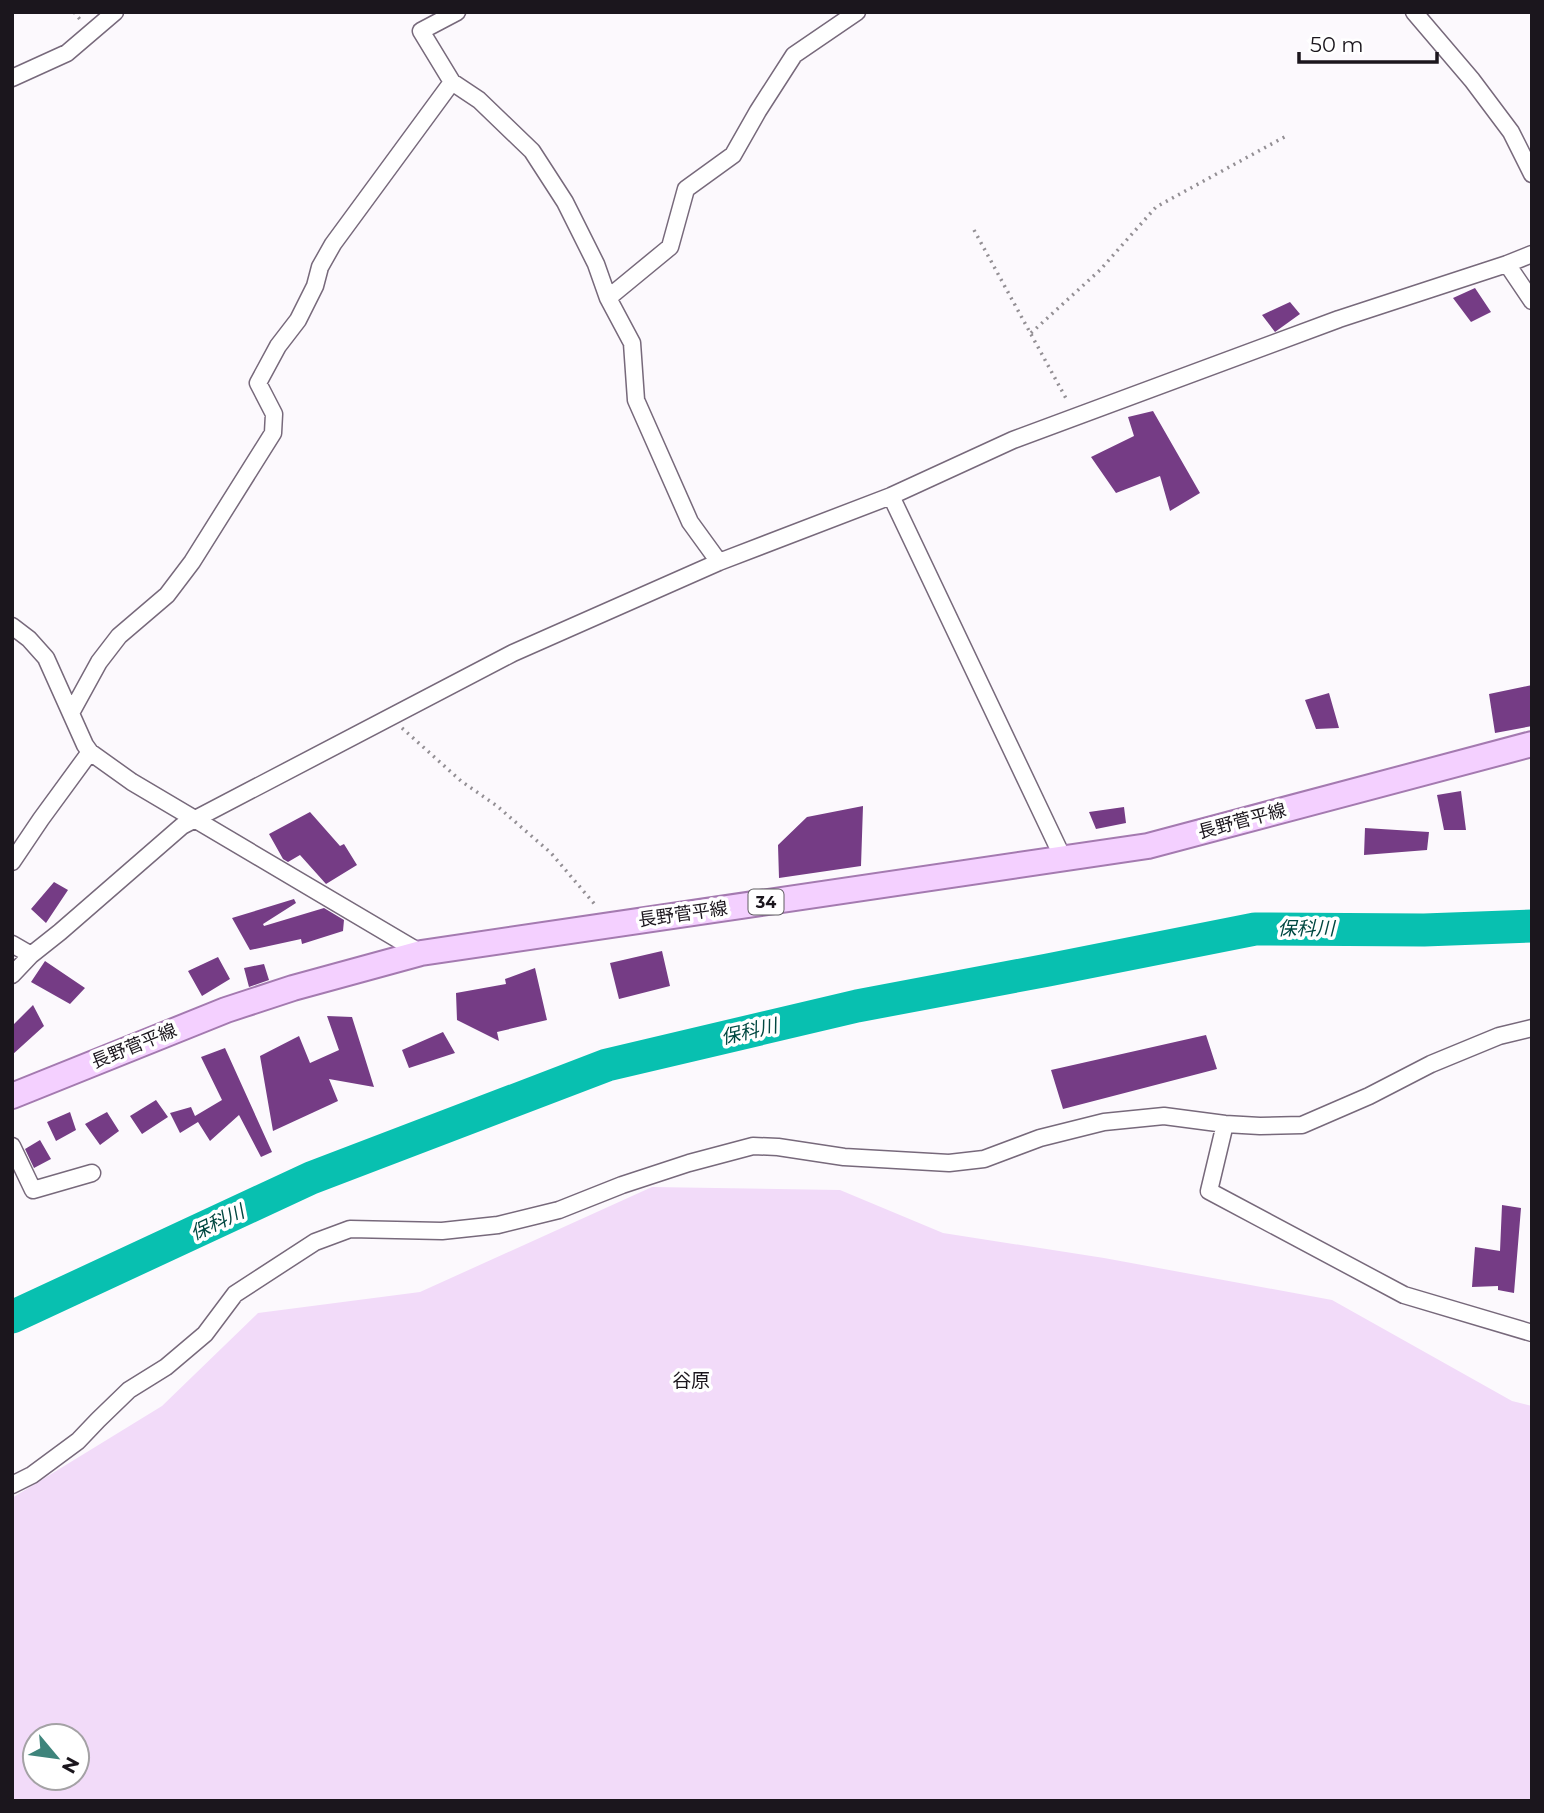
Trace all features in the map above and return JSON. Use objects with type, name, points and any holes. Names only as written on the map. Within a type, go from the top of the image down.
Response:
[{"type":"main road","name":"長野菅平線","points":[[12,1096],[226,1010],[293,988],[421,953],[1148,846],[1532,744]]},
{"type":"street","points":[[12,78],[68,53],[115,12]]},
{"type":"street","points":[[457,12],[421,31],[452,82],[479,100],[532,151],[565,202],[596,264],[608,298],[632,343],[636,400],[690,522],[719,562]]},
{"type":"street","points":[[608,298],[670,247],[685,190],[733,155],[794,55],[857,12]]},
{"type":"street","points":[[1414,12],[1472,80],[1511,132],[1532,174]]},
{"type":"street","points":[[71,713],[99,662],[119,636],[167,595],[192,562],[273,433],[274,414],[258,383],[278,346],[298,320],[315,286],[320,267],[333,244],[452,82]]},
{"type":"street","points":[[12,975],[31,955],[182,826],[513,653],[719,562],[891,496],[1013,440],[1339,319],[1532,254]]},
{"type":"street","points":[[1507,264],[1532,301]]},
{"type":"street","points":[[891,496],[1062,858]]},
{"type":"street","points":[[12,626],[29,639],[46,658],[90,752],[132,782],[197,818],[421,953]]},
{"type":"street","points":[[12,862],[90,752]]},
{"type":"street","points":[[12,944],[31,955]]},
{"type":"street","points":[[12,1485],[32,1475],[78,1441],[129,1390],[166,1367],[205,1334],[235,1294],[315,1242],[350,1229],[442,1231],[498,1225],[559,1210],[666,1170],[753,1146],[844,1157],[949,1163],[985,1159],[1040,1138],[1104,1122],[1164,1116],[1225,1124],[1303,1125],[1454,1055],[1499,1036],[1532,1028]]},
{"type":"street","points":[[1225,1124],[1209,1191],[1405,1295],[1532,1333]]},
{"type":"street","points":[[12,1146],[33,1190],[92,1173]]},
{"type":"path","points":[[1031,333],[1100,270],[1156,207],[1288,135]]},
{"type":"path","points":[[974,230],[1076,416]]},
{"type":"path","points":[[390,718],[461,781],[497,806],[551,853],[612,925]]},
{"type":"shaded area","points":[[652,1187],[840,1190],[943,1233],[1104,1258],[1332,1300],[1512,1401],[1532,1406],[1532,1801],[12,1801],[12,1498],[162,1406],[258,1313],[420,1292]]},
{"type":"building","points":[[1475,288],[1491,312],[1471,322],[1453,298]]},
{"type":"building","points":[[1290,302],[1300,314],[1275,332],[1262,315]]},
{"type":"building","points":[[1153,411],[1200,493],[1170,511],[1160,476],[1116,493],[1091,457],[1134,436],[1128,417]]},
{"type":"building","points":[[1532,685],[1532,726],[1495,733],[1489,694]]},
{"type":"building","points":[[1329,693],[1339,728],[1316,729],[1305,700]]},
{"type":"building","points":[[1461,791],[1466,830],[1444,830],[1437,795]]},
{"type":"building","points":[[863,806],[861,866],[779,878],[778,845],[807,817]]},
{"type":"building","points":[[1124,807],[1126,823],[1096,829],[1089,812]]},
{"type":"building","points":[[310,812],[340,846],[344,844],[357,865],[326,884],[300,855],[288,862],[283,859],[269,834]]},
{"type":"building","points":[[1365,828],[1429,832],[1427,850],[1364,855]]},
{"type":"building","points":[[54,882],[68,890],[46,923],[31,909]]},
{"type":"building","points":[[294,899],[296,903],[263,924],[264,926],[324,908],[344,920],[343,931],[302,944],[301,939],[250,950],[232,918]]},
{"type":"building","points":[[662,951],[670,986],[619,999],[610,963]]},
{"type":"building","points":[[218,957],[230,979],[202,996],[188,971]]},
{"type":"building","points":[[45,961],[85,988],[70,1004],[31,982]]},
{"type":"building","points":[[264,964],[269,980],[249,987],[244,968]]},
{"type":"building","points":[[535,968],[547,1020],[497,1032],[499,1041],[457,1020],[456,993],[506,984],[505,979]]},
{"type":"building","points":[[33,1005],[44,1026],[12,1055],[12,1026]]},
{"type":"building","points":[[327,1016],[352,1017],[374,1087],[329,1079],[338,1101],[273,1131],[260,1056],[299,1036],[310,1063],[339,1050]]},
{"type":"building","points":[[443,1032],[455,1053],[409,1068],[402,1050]]},
{"type":"building","points":[[1206,1035],[1217,1069],[1063,1109],[1051,1070]]},
{"type":"building","points":[[225,1048],[272,1152],[261,1157],[239,1115],[210,1141],[198,1122],[180,1133],[170,1113],[191,1107],[195,1116],[222,1100],[201,1057]]},
{"type":"building","points":[[156,1100],[168,1117],[142,1134],[130,1116]]},
{"type":"building","points":[[70,1112],[76,1130],[56,1141],[47,1122]]},
{"type":"building","points":[[107,1112],[119,1131],[100,1145],[85,1124]]},
{"type":"building","points":[[40,1140],[51,1159],[34,1168],[25,1149]]},
{"type":"building","points":[[1502,1205],[1521,1208],[1514,1293],[1498,1290],[1498,1286],[1472,1287],[1475,1247],[1500,1251]]},
{"type":"waterway","name":"保科川","points":[[12,1317],[311,1178],[607,1065],[857,1006],[1255,929],[1424,930],[1532,926]]},
{"type":"district","name":"谷原","points":[[691,1380]]}]
